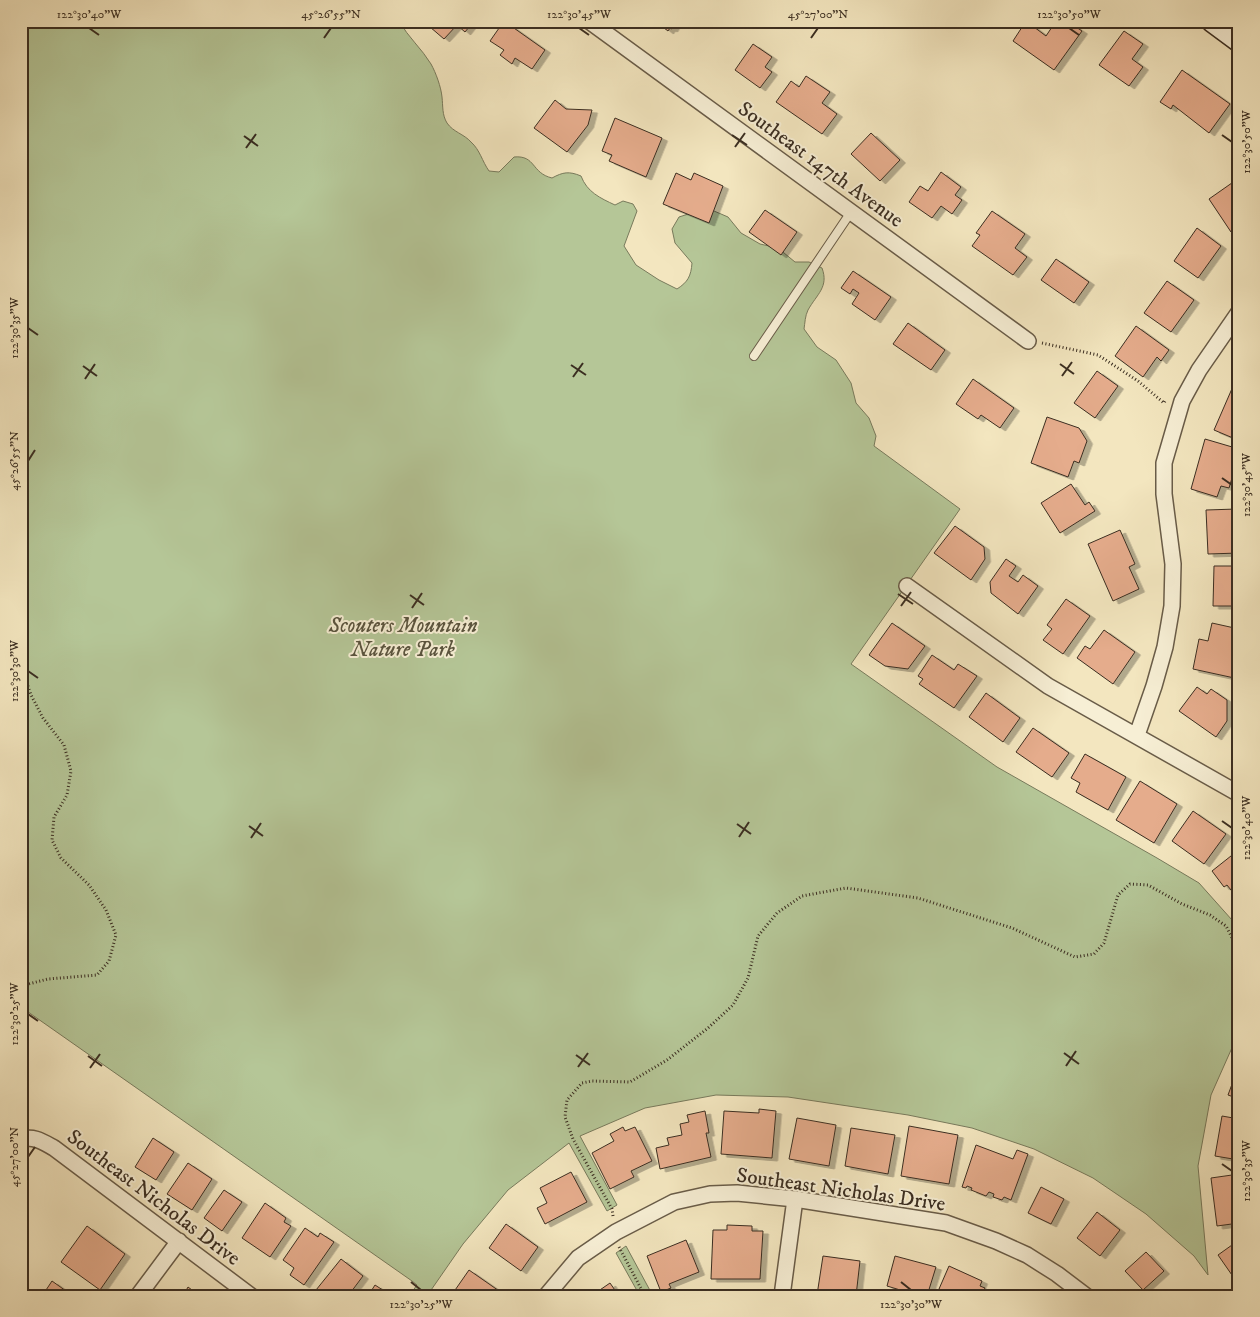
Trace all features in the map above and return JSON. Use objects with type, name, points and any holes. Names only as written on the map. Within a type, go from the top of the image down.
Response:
[{"type":"street","name":"Southeast 147th Avenue","points":[[589,21],[1028,341]]},
{"type":"street","points":[[1212,21],[1239,41]]},
{"type":"street","points":[[1136,734],[1154,686],[1165,647],[1172,606],[1172,564],[1164,494],[1164,463],[1182,401],[1199,370],[1239,312]]},
{"type":"street","points":[[908,586],[1048,686],[1136,734],[1239,794]]},
{"type":"street","name":"Southeast Nicholas Drive","points":[[25,1139],[42,1141],[54,1148],[251,1296]]},
{"type":"street","name":"Southeast Nicholas Drive","points":[[546,1296],[578,1258],[616,1232],[674,1202],[710,1194],[737,1194],[795,1199],[946,1223],[996,1241],[1026,1255],[1057,1274],[1086,1296]]},
{"type":"street","points":[[782,1296],[795,1199]]},
{"type":"street","points":[[138,1296],[179,1241]]},
{"type":"lane","points":[[754,356],[851,212]]},
{"type":"path","points":[[1028,341],[1098,355],[1138,381],[1164,403],[1167,395],[1182,401]]},
{"type":"path","points":[[21,666],[31,695],[43,718],[64,745],[71,771],[67,795],[54,817],[52,840],[61,858],[89,885],[106,910],[116,935],[110,961],[97,975],[48,979],[21,986]]},
{"type":"path","points":[[612,1209],[573,1139],[565,1117],[567,1100],[582,1083],[592,1081],[630,1082],[667,1060],[708,1028],[733,1005],[748,978],[758,936],[777,913],[802,896],[846,888],[918,898],[1012,928],[1076,957],[1094,954],[1104,943],[1118,895],[1130,884],[1148,886],[1182,904],[1210,915],[1226,926],[1239,951]]},
{"type":"path","points":[[616,1232],[620,1250],[645,1296]]},
{"type":"green space","name":"Scouters Mountain Nature Park","points":[[21,21],[399,21],[433,68],[441,89],[445,120],[452,129],[474,145],[489,171],[499,172],[514,157],[521,157],[530,161],[545,176],[552,178],[559,174],[573,173],[581,176],[590,190],[599,197],[615,205],[623,201],[633,204],[637,211],[624,246],[636,265],[659,280],[677,289],[688,278],[692,263],[675,243],[672,229],[679,217],[707,208],[728,217],[741,233],[760,244],[778,248],[795,262],[809,262],[822,268],[824,275],[823,285],[808,310],[804,329],[817,347],[836,360],[851,383],[856,403],[869,418],[876,436],[874,446],[960,509],[851,664],[997,767],[1199,883],[1232,920],[1239,944],[1239,1032],[1211,1095],[1198,1166],[1208,1275],[1194,1256],[1146,1214],[1093,1178],[1034,1149],[972,1128],[908,1115],[788,1097],[716,1095],[645,1108],[580,1136],[617,1205],[607,1211],[569,1143],[508,1190],[463,1244],[429,1293],[433,1296],[409,1296],[417,1285],[412,1281],[21,1007]]},
{"type":"green space","points":[[626,1246],[653,1296],[640,1296],[616,1253]]},
{"type":"building","points":[[423,21],[474,21],[465,32],[457,25],[444,39]]},
{"type":"building","points":[[504,21],[545,50],[532,69],[515,58],[512,64],[500,55],[504,50],[490,41]]},
{"type":"building","points":[[655,21],[677,21],[672,29],[670,28],[668,31]]},
{"type":"building","points":[[1026,21],[1046,36],[1056,21],[1067,21],[1082,31],[1054,70],[1013,41]]},
{"type":"building","points":[[1124,31],[1143,44],[1132,59],[1143,67],[1129,86],[1099,65]]},
{"type":"building","points":[[753,44],[772,57],[765,67],[772,72],[760,88],[735,70]]},
{"type":"building","points":[[1182,70],[1230,104],[1209,133],[1173,105],[1171,109],[1160,102]]},
{"type":"building","points":[[806,76],[830,92],[822,103],[837,114],[822,134],[776,102],[791,81],[799,87]]},
{"type":"building","points":[[555,100],[566,109],[592,110],[588,125],[567,152],[534,128]]},
{"type":"building","points":[[615,118],[662,138],[646,177],[609,161],[612,155],[602,151]]},
{"type":"building","points":[[871,133],[900,160],[880,181],[851,154]]},
{"type":"building","points":[[941,172],[961,187],[955,195],[962,200],[952,214],[941,206],[932,218],[909,202],[920,186],[928,191]]},
{"type":"building","points":[[676,173],[691,180],[694,173],[723,186],[709,223],[663,204]]},
{"type":"building","points":[[1239,178],[1239,227],[1231,232],[1209,199]]},
{"type":"building","points":[[765,210],[797,232],[781,255],[749,232]]},
{"type":"building","points":[[992,211],[1025,234],[1015,248],[1027,257],[1013,275],[972,246],[980,235],[976,233]]},
{"type":"building","points":[[1197,228],[1221,246],[1198,278],[1174,261]]},
{"type":"building","points":[[1056,259],[1089,282],[1074,303],[1041,280]]},
{"type":"building","points":[[853,271],[891,297],[875,320],[852,304],[859,293],[853,289],[850,294],[841,288]]},
{"type":"building","points":[[1167,281],[1194,300],[1171,332],[1144,313]]},
{"type":"building","points":[[908,323],[945,350],[931,370],[893,344]]},
{"type":"building","points":[[1136,326],[1169,350],[1161,361],[1157,357],[1143,377],[1115,356]]},
{"type":"building","points":[[1097,371],[1118,386],[1095,418],[1074,403]]},
{"type":"building","points":[[973,379],[1014,408],[1000,428],[981,415],[978,419],[956,404]]},
{"type":"building","points":[[1234,384],[1239,386],[1239,427],[1233,438],[1214,430]]},
{"type":"building","points":[[1047,417],[1079,428],[1087,441],[1079,463],[1074,461],[1068,477],[1031,463]]},
{"type":"building","points":[[1205,439],[1239,449],[1229,488],[1221,486],[1217,497],[1191,489]]},
{"type":"building","points":[[1071,484],[1085,505],[1089,502],[1095,511],[1060,533],[1041,503]]},
{"type":"building","points":[[1237,509],[1239,553],[1208,554],[1206,510]]},
{"type":"building","points":[[955,526],[984,547],[985,559],[971,580],[934,553]]},
{"type":"building","points":[[1120,530],[1135,564],[1129,567],[1139,589],[1113,601],[1088,544]]},
{"type":"building","points":[[1006,559],[1016,566],[1009,576],[1018,582],[1023,575],[1038,586],[1018,614],[991,593],[990,582]]},
{"type":"building","points":[[1214,566],[1239,566],[1239,606],[1213,606]]},
{"type":"building","points":[[1066,599],[1090,616],[1063,654],[1043,640],[1052,629],[1047,625]]},
{"type":"building","points":[[892,623],[925,646],[908,669],[885,666],[869,655]]},
{"type":"building","points":[[1212,623],[1239,629],[1239,679],[1193,669],[1199,639],[1208,641]]},
{"type":"building","points":[[1104,630],[1135,652],[1113,684],[1077,658],[1085,646],[1090,649]]},
{"type":"building","points":[[932,655],[954,670],[958,664],[977,676],[954,708],[919,684],[923,679],[918,676]]},
{"type":"building","points":[[1197,687],[1207,694],[1211,689],[1227,700],[1227,721],[1216,737],[1179,711]]},
{"type":"building","points":[[986,693],[1020,718],[1003,742],[969,717]]},
{"type":"building","points":[[1033,728],[1069,753],[1052,777],[1016,752]]},
{"type":"building","points":[[1085,754],[1126,777],[1108,810],[1076,792],[1080,783],[1071,778]]},
{"type":"building","points":[[1140,781],[1177,804],[1154,843],[1116,820]]},
{"type":"building","points":[[1193,811],[1226,834],[1204,864],[1172,841]]},
{"type":"building","points":[[1239,846],[1239,900],[1227,885],[1224,887],[1212,871],[1236,852],[1234,850]]},
{"type":"building","points":[[1239,1069],[1239,1099],[1228,1095]]},
{"type":"building","points":[[759,1109],[776,1111],[772,1158],[721,1154],[724,1111],[759,1113]]},
{"type":"building","points":[[705,1111],[709,1133],[706,1133],[711,1157],[660,1169],[656,1148],[669,1145],[667,1138],[682,1135],[680,1124],[689,1122],[687,1115]]},
{"type":"building","points":[[1222,1116],[1239,1119],[1239,1160],[1215,1156]]},
{"type":"building","points":[[797,1118],[836,1125],[829,1166],[789,1159]]},
{"type":"building","points":[[909,1126],[958,1135],[949,1184],[901,1176]]},
{"type":"building","points":[[623,1127],[625,1131],[635,1127],[652,1161],[631,1171],[634,1177],[610,1189],[592,1153],[614,1141],[610,1134]]},
{"type":"building","points":[[851,1128],[895,1135],[888,1174],[845,1166]]},
{"type":"building","points":[[153,1138],[174,1152],[156,1180],[135,1167]]},
{"type":"building","points":[[976,1145],[1013,1159],[1017,1150],[1028,1154],[1011,1200],[1004,1197],[1002,1200],[993,1197],[994,1194],[989,1192],[986,1196],[971,1190],[972,1188],[967,1186],[966,1188],[962,1187]]},
{"type":"building","points":[[188,1163],[212,1179],[192,1210],[167,1194]]},
{"type":"building","points":[[571,1172],[587,1202],[545,1224],[537,1208],[547,1203],[540,1188]]},
{"type":"building","points":[[1239,1174],[1239,1223],[1217,1226],[1211,1178]]},
{"type":"building","points":[[1041,1187],[1064,1199],[1051,1224],[1028,1213]]},
{"type":"building","points":[[224,1190],[242,1202],[222,1231],[204,1218]]},
{"type":"building","points":[[265,1203],[286,1218],[284,1222],[291,1226],[270,1257],[242,1238]]},
{"type":"building","points":[[1097,1212],[1120,1230],[1100,1256],[1077,1238]]},
{"type":"building","points":[[506,1224],[538,1247],[521,1271],[489,1248]]},
{"type":"building","points":[[727,1225],[752,1226],[752,1231],[763,1231],[760,1279],[711,1279],[713,1230],[727,1230]]},
{"type":"building","points":[[87,1226],[125,1254],[100,1290],[61,1262]]},
{"type":"building","points":[[305,1228],[318,1237],[320,1233],[334,1242],[304,1285],[290,1275],[294,1268],[283,1260]]},
{"type":"building","points":[[686,1240],[699,1272],[669,1284],[671,1288],[661,1292],[647,1256]]},
{"type":"building","points":[[1239,1240],[1239,1275],[1234,1278],[1218,1255]]},
{"type":"building","points":[[1146,1252],[1164,1271],[1143,1290],[1125,1271]]},
{"type":"building","points":[[823,1256],[860,1261],[856,1296],[817,1295]]},
{"type":"building","points":[[895,1256],[936,1267],[927,1296],[920,1296],[887,1286]]},
{"type":"building","points":[[341,1259],[363,1276],[348,1296],[323,1296],[316,1290]]},
{"type":"building","points":[[949,1266],[982,1281],[980,1286],[985,1288],[981,1296],[945,1296],[947,1292],[939,1289]]},
{"type":"building","points":[[469,1270],[502,1293],[500,1296],[457,1296],[453,1293]]},
{"type":"building","points":[[52,1281],[73,1296],[42,1296]]},
{"type":"building","points":[[610,1283],[619,1296],[595,1296],[594,1294]]},
{"type":"building","points":[[375,1285],[392,1296],[368,1296]]},
{"type":"building","points":[[188,1287],[200,1296],[183,1296]]}]
